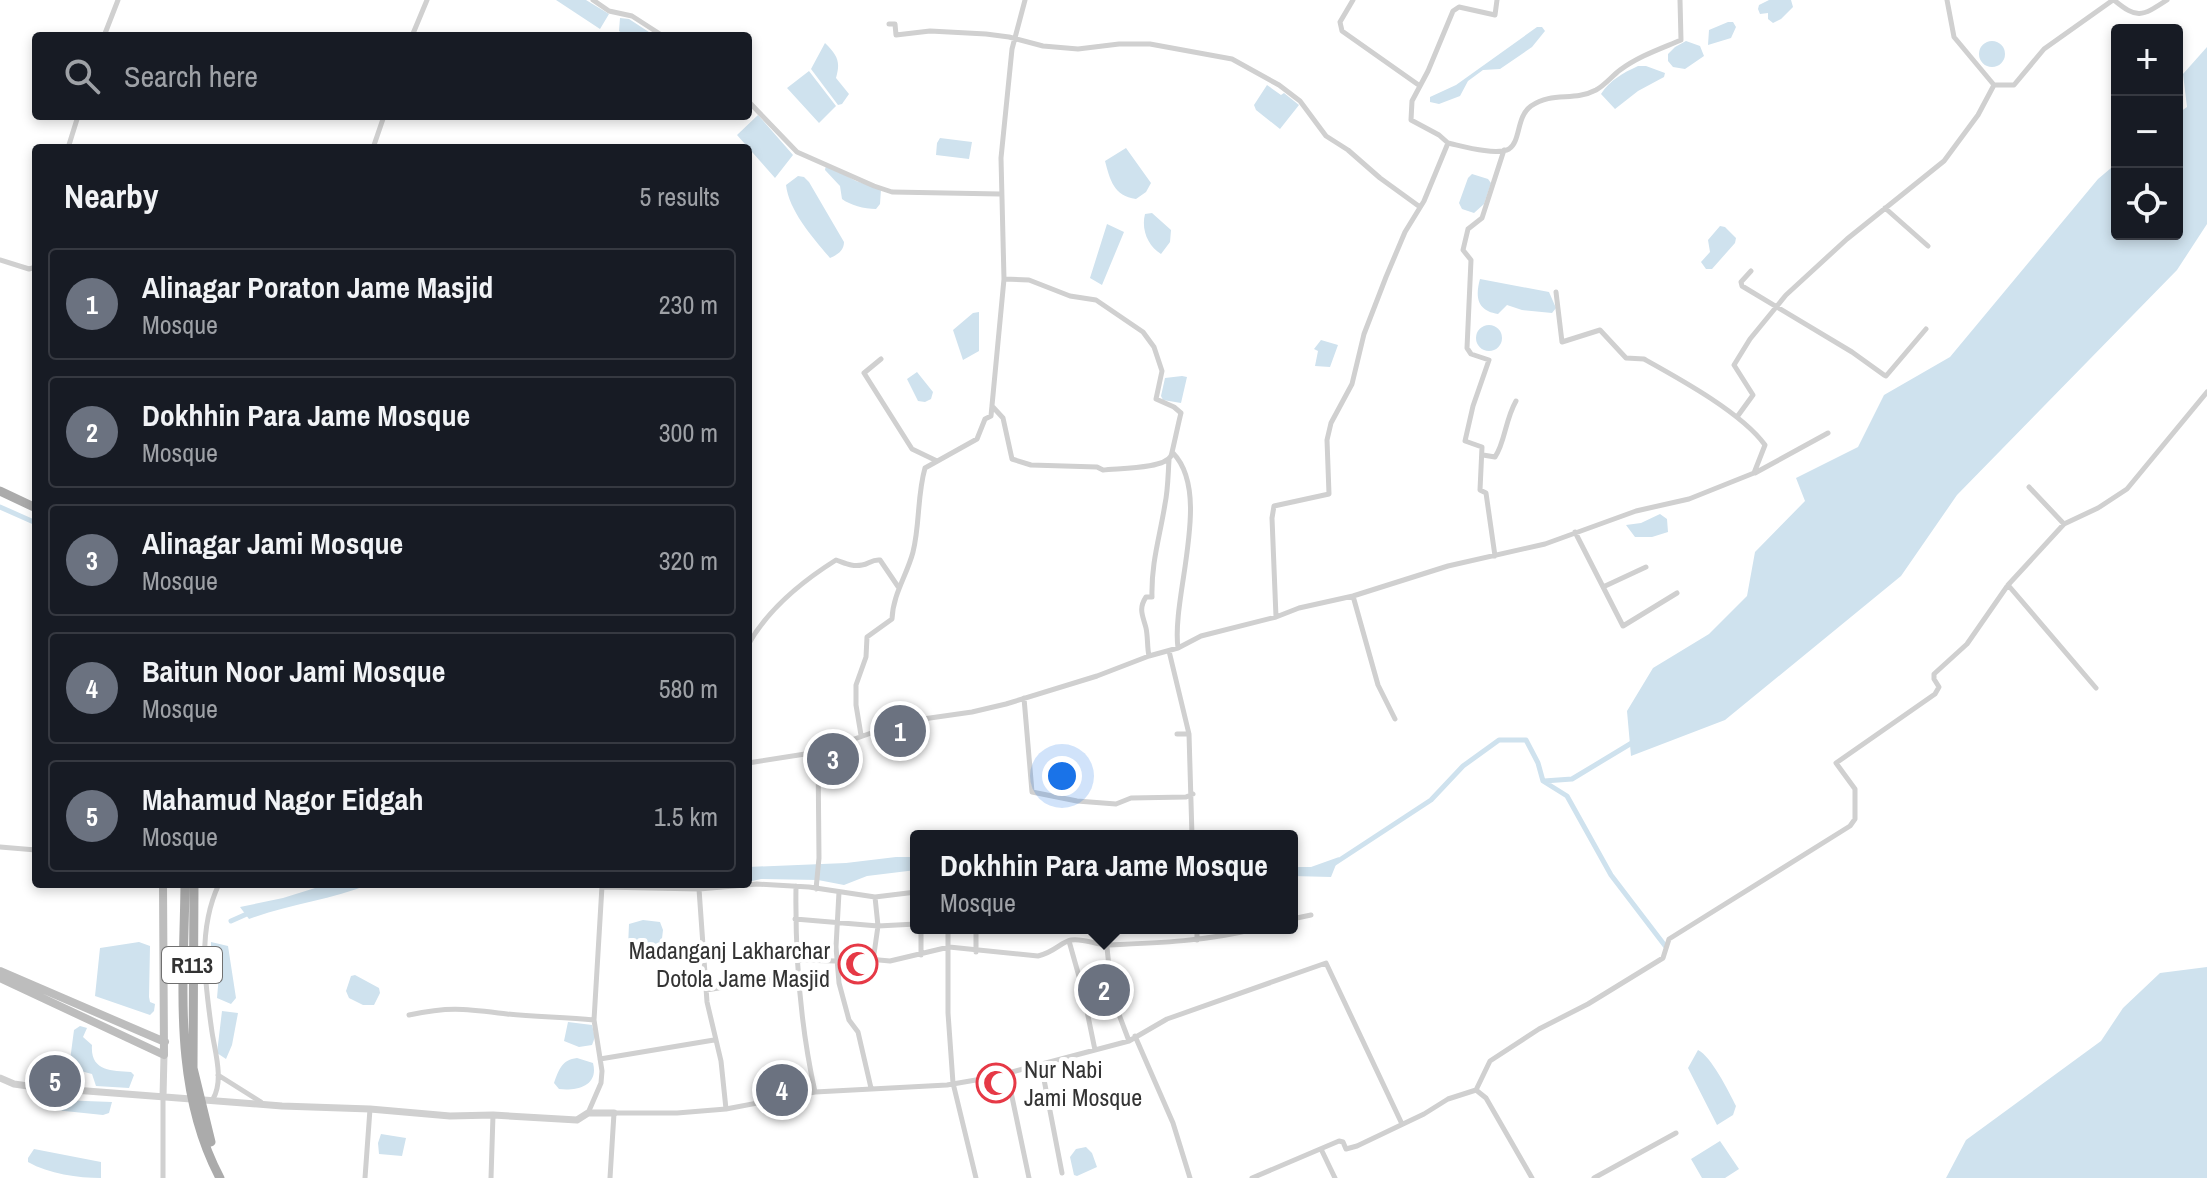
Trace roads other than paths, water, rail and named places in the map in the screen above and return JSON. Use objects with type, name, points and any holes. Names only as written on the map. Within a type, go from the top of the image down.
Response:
[{"type":"main road","points":[[0,491],[32,506]]},
{"type":"main road","points":[[0,978],[164,1055],[163,888]]},
{"type":"main road","name":"R113","points":[[185,888],[188,1046]]},
{"type":"main road","name":"R113","points":[[188,1046],[194,888]]},
{"type":"main road","points":[[0,971],[165,1042]]},
{"type":"main road","points":[[188,1046],[192,1084],[223,1178]]},
{"type":"street","points":[[106,32],[118,0]]},
{"type":"street","points":[[414,32],[427,0]]},
{"type":"street","points":[[593,0],[609,11],[632,16],[657,32]]},
{"type":"street","points":[[861,735],[856,685],[866,657],[867,637],[891,621],[899,588],[914,550],[924,473],[927,467],[979,438],[985,419],[991,416],[1004,279],[1001,158],[1015,39],[1025,0]]},
{"type":"street","points":[[1353,0],[1340,22],[1342,31],[1420,86]]},
{"type":"street","points":[[1497,0],[1495,15],[1459,7],[1453,11],[1412,101],[1411,120],[1448,143],[1475,149],[1510,148],[1516,141],[1517,129],[1525,112],[1541,100],[1553,96],[1566,98],[1596,90],[1620,70],[1651,51],[1681,40],[1680,0]]},
{"type":"street","points":[[1947,0],[1954,37],[1994,85]]},
{"type":"street","points":[[1994,85],[2014,85],[2044,49],[2113,0],[2132,14],[2151,10],[2167,0]]},
{"type":"street","points":[[889,24],[895,24],[896,35],[930,31],[986,34],[1043,46],[1078,49],[1150,44],[1232,59],[1279,85],[1300,101],[1326,136],[1420,207]]},
{"type":"street","points":[[1737,417],[1753,394],[1735,369],[1735,363],[1776,307],[1800,281],[1944,161],[1978,115],[1994,85]]},
{"type":"street","points":[[752,105],[797,152],[874,186],[903,193],[1000,194]]},
{"type":"street","points":[[69,144],[77,120]]},
{"type":"street","points":[[374,144],[383,120]]},
{"type":"street","points":[[1276,617],[1274,506],[1329,494],[1327,440],[1331,423],[1352,384],[1364,334],[1386,277],[1448,143]]},
{"type":"street","points":[[1495,556],[1486,493],[1480,490],[1482,447],[1465,441],[1489,360],[1471,354],[1467,348],[1471,260],[1463,250],[1468,229],[1482,218],[1504,150]]},
{"type":"street","points":[[1885,208],[1928,246]]},
{"type":"street","points":[[0,260],[32,268]]},
{"type":"street","points":[[1751,271],[1741,282],[1742,286],[1886,376],[1926,329]]},
{"type":"street","points":[[1004,279],[1029,280],[1070,296],[1096,300],[1143,332],[1154,347],[1162,371],[1156,399],[1181,413],[1169,460],[1165,505],[1153,566],[1152,597],[1142,601],[1141,617],[1146,628],[1149,656]]},
{"type":"street","points":[[1556,292],[1562,342],[1600,330],[1626,358],[1644,359],[1737,417],[1765,445],[1754,473]]},
{"type":"street","points":[[881,359],[864,373],[912,449],[938,461]]},
{"type":"street","points":[[1252,1178],[1339,1141],[1346,1149],[1357,1146],[1448,1099],[1476,1090],[1490,1061],[1539,1029],[1588,1004],[1663,958],[1669,939],[1850,826],[1855,819],[1855,789],[1836,763],[1935,694],[1939,687],[1934,674],[1967,644],[2008,585],[2064,524],[2098,508],[2127,489],[2207,392]]},
{"type":"street","points":[[1483,455],[1495,457],[1500,450],[1504,426],[1516,401]]},
{"type":"street","points":[[992,406],[1003,418],[1012,459],[1031,465],[1097,467],[1103,470],[1160,465],[1169,460]]},
{"type":"street","points":[[752,762],[818,752],[902,722],[972,712],[1024,698],[1178,648],[1201,636],[1353,596],[1448,566],[1545,544],[1636,511],[1689,499],[1754,473],[1828,433]]},
{"type":"street","points":[[1173,453],[1180,460],[1185,477],[1189,519],[1187,562],[1175,628],[1178,648]]},
{"type":"street","points":[[2029,487],[2064,524]]},
{"type":"street","points":[[1575,532],[1623,626],[1677,593]]},
{"type":"street","points":[[752,638],[762,621],[788,595],[836,560],[848,565],[863,565],[880,560],[899,588]]},
{"type":"street","points":[[1603,587],[1646,567]]},
{"type":"street","points":[[2008,585],[2096,688]]},
{"type":"street","points":[[1353,596],[1378,685],[1395,719]]},
{"type":"street","points":[[1169,651],[1189,734],[1192,830]]},
{"type":"street","points":[[1024,698],[1032,792],[1077,801],[1116,804],[1131,798],[1186,797],[1193,794]]},
{"type":"street","points":[[1177,734],[1189,734]]},
{"type":"street","points":[[816,887],[819,858],[818,752]]},
{"type":"street","points":[[0,847],[32,850]]},
{"type":"street","points":[[752,884],[816,887],[875,897],[910,893]]},
{"type":"street","points":[[796,886],[796,976],[804,1043],[815,1092]]},
{"type":"street","points":[[213,1099],[218,1086],[205,939],[209,910],[217,888]]},
{"type":"street","points":[[588,1113],[601,1083],[594,1020],[602,888]]},
{"type":"street","points":[[667,888],[711,888]]},
{"type":"street","points":[[699,889],[706,990],[714,1040],[721,1061],[726,1109]]},
{"type":"street","points":[[839,892],[836,961],[843,1002],[852,1027],[858,1032],[871,1088]]},
{"type":"street","points":[[873,961],[878,926],[875,897]]},
{"type":"street","points":[[1298,918],[1311,915]]},
{"type":"street","points":[[795,919],[878,926],[910,924]]},
{"type":"street","points":[[921,934],[921,955]]},
{"type":"street","points":[[948,934],[948,1013],[953,1083],[976,1178]]},
{"type":"street","points":[[976,934],[976,952]]},
{"type":"street","points":[[1105,934],[1112,996],[1129,1041]]},
{"type":"street","points":[[1197,934],[1197,940]]},
{"type":"street","points":[[797,960],[857,958],[890,961],[949,947],[1038,956],[1052,953],[1069,941],[1077,940],[1105,945],[1197,940],[1228,934]]},
{"type":"street","points":[[1069,941],[1095,1050]]},
{"type":"street","points":[[0,1078],[35,1087],[450,1116],[577,1120],[588,1113],[677,1113],[726,1109],[815,1092],[953,1083],[1007,1073],[1129,1041],[1199,1007],[1326,963],[1402,1124]]},
{"type":"street","points":[[706,990],[796,976]]},
{"type":"street","points":[[409,1015],[444,1008],[469,1008],[594,1020]]},
{"type":"street","points":[[1135,1036],[1173,1123],[1190,1178]]},
{"type":"street","points":[[600,1059],[714,1040]]},
{"type":"street","points":[[163,1178],[164,1055]]},
{"type":"street","points":[[1041,1064],[1062,1173]]},
{"type":"street","points":[[1007,1073],[1029,1178]]},
{"type":"street","points":[[217,1074],[261,1102]]},
{"type":"street","points":[[1476,1090],[1486,1098],[1532,1178]]},
{"type":"street","points":[[365,1178],[370,1109]]},
{"type":"street","points":[[610,1178],[614,1113]]},
{"type":"street","points":[[491,1178],[493,1115]]},
{"type":"street","points":[[1594,1178],[1676,1133]]},
{"type":"street","points":[[1321,1149],[1335,1178]]},
{"type":"street","points":[[1276,1169],[1280,1178]]},
{"type":"water","points":[[556,0],[586,0],[609,14],[600,29]]},
{"type":"water","points":[[1769,0],[1791,0],[1793,7],[1773,23],[1768,19],[1768,13],[1760,14],[1758,9],[1759,5]]},
{"type":"water","points":[[620,18],[629,19],[649,32],[620,32]]},
{"type":"water","points":[[1733,22],[1736,27],[1731,38],[1708,45],[1709,30]]},
{"type":"water","points":[[1537,27],[1545,31],[1532,47],[1500,69],[1483,70],[1468,81],[1460,96],[1439,104],[1430,102],[1430,97],[1456,85]]},
{"type":"water","points":[[1686,41],[1700,46],[1704,56],[1685,69],[1673,67],[1668,61],[1668,54]]},
{"type":"water","points":[[1992,41],[2001,45],[2005,54],[2001,63],[1992,67],[1983,63],[1979,54],[1983,45]]},
{"type":"water","points":[[825,43],[837,59],[836,78],[849,94],[838,105],[811,69]]},
{"type":"water","points":[[2207,47],[2207,224],[2177,270],[1957,495],[1901,576],[1725,720],[1631,756],[1627,711],[1653,668],[1709,634],[1747,596],[1755,552],[1805,501],[1796,478],[1858,447],[1884,395],[1950,357],[2098,179],[2111,168],[2111,240],[2183,240],[2183,110],[2187,107],[2183,74]]},
{"type":"water","points":[[1638,66],[1665,73],[1664,77],[1638,91],[1615,109],[1601,94],[1617,77]]},
{"type":"water","points":[[809,71],[836,106],[819,123],[787,88]]},
{"type":"water","points":[[1267,85],[1299,105],[1280,129],[1254,105]]},
{"type":"water","points":[[758,115],[793,155],[775,178],[752,152],[752,144],[745,144],[737,135]]},
{"type":"water","points":[[940,138],[972,142],[969,159],[936,155]]},
{"type":"water","points":[[1126,148],[1151,183],[1146,192],[1136,199],[1118,191],[1111,181],[1105,161]]},
{"type":"water","points":[[826,165],[856,181],[881,189],[880,204],[876,209],[867,208],[842,199],[840,186],[825,170]]},
{"type":"water","points":[[1472,174],[1491,183],[1484,204],[1474,213],[1462,209],[1459,203]]},
{"type":"water","points":[[798,176],[809,182],[844,242],[838,254],[830,258],[803,224],[788,195],[786,185]]},
{"type":"water","points":[[1152,213],[1171,230],[1170,242],[1161,254],[1152,247],[1145,232],[1145,214]]},
{"type":"water","points":[[1107,224],[1124,232],[1102,285],[1090,278]]},
{"type":"water","points":[[1720,226],[1736,238],[1735,243],[1712,269],[1706,269],[1701,262],[1710,252],[1708,240]]},
{"type":"water","points":[[1480,279],[1549,292],[1556,308],[1552,313],[1507,305],[1498,314],[1491,312],[1479,302]]},
{"type":"water","points":[[979,312],[979,351],[963,360],[953,330],[973,313]]},
{"type":"water","points":[[1489,325],[1498,329],[1502,338],[1498,347],[1489,351],[1480,347],[1476,338],[1480,329]]},
{"type":"water","points":[[1321,340],[1338,345],[1330,367],[1315,366],[1318,351],[1314,349]]},
{"type":"water","points":[[917,372],[933,392],[931,399],[925,402],[918,401],[907,379]]},
{"type":"water","points":[[1187,377],[1181,403],[1163,400],[1165,378]]},
{"type":"water","points":[[1660,514],[1667,519],[1668,532],[1652,537],[1635,537],[1626,525],[1641,523]]},
{"type":"water","points":[[910,857],[910,871],[867,876],[844,885],[818,880],[752,881],[752,867]]},
{"type":"water","points":[[1339,857],[1331,877],[1298,876],[1298,867],[1311,867]]},
{"type":"water","points":[[315,888],[358,888],[249,919],[240,907]]},
{"type":"water","points":[[643,920],[660,922],[663,930],[661,947],[636,950],[628,947],[629,924]]},
{"type":"water","points":[[139,942],[150,946],[149,997],[150,1002],[155,1004],[150,1015],[95,996],[100,948]]},
{"type":"water","points":[[211,942],[228,946],[236,998],[231,1004],[217,998],[220,963],[211,952]]},
{"type":"water","points":[[2207,967],[2207,1178],[1946,1178],[1966,1140],[2101,1041],[2123,1008],[2160,973]]},
{"type":"water","points":[[355,975],[379,988],[374,1005],[363,1005],[349,998],[346,991],[351,976]]},
{"type":"water","points":[[222,1011],[238,1013],[226,1059],[217,1053]]},
{"type":"water","points":[[568,1022],[592,1025],[595,1037],[592,1045],[579,1047],[564,1041]]},
{"type":"water","points":[[80,1026],[87,1028],[83,1037],[92,1045],[92,1054],[98,1065],[134,1075],[129,1088],[96,1086],[92,1074],[69,1068],[74,1030]]},
{"type":"water","points":[[1698,1050],[1714,1067],[1736,1106],[1733,1115],[1717,1125],[1688,1068]]},
{"type":"water","points":[[577,1058],[593,1063],[593,1077],[579,1088],[559,1089],[554,1083],[560,1069],[564,1063]]},
{"type":"water","points":[[59,1100],[112,1102],[109,1113],[103,1115],[55,1110],[53,1104]]},
{"type":"water","points":[[381,1134],[406,1138],[402,1156],[379,1154]]},
{"type":"water","points":[[1720,1141],[1739,1169],[1725,1178],[1702,1178],[1691,1159]]},
{"type":"water","points":[[1086,1147],[1097,1167],[1074,1175],[1070,1157],[1076,1149]]},
{"type":"water","points":[[34,1149],[101,1162],[101,1178],[45,1170],[28,1162]]},
{"type":"waterway","points":[[0,507],[32,521]]},
{"type":"waterway","points":[[1335,863],[1431,800],[1463,766],[1499,740],[1526,740],[1543,781],[1567,796],[1611,875],[1666,947]]},
{"type":"waterway","points":[[1544,781],[1572,779],[1635,741]]},
{"type":"waterway","points":[[231,921],[249,913]]},
{"type":"place","name":"Alinagar Poraton Jame Masjid","points":[[900,731]]},
{"type":"place","name":"Alinagar Jami Mosque","points":[[833,759]]},
{"type":"place","name":"Madanganj Lakharchar Dotola Jame Masjid","points":[[858,964]]},
{"type":"place","name":"Dokhhin Para Jame Mosque","points":[[1104,990]]},
{"type":"place","name":"Mahamud Nagor Eidgah","points":[[55,1081]]},
{"type":"place","name":"Nur Nabi Jami Mosque","points":[[996,1083]]},
{"type":"place","name":"Baitun Noor Jami Mosque","points":[[782,1090]]}]
